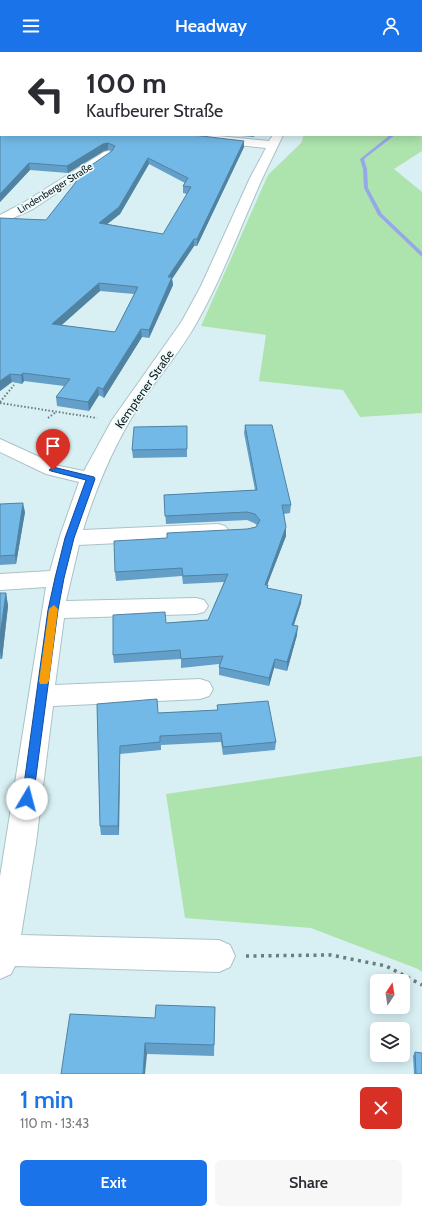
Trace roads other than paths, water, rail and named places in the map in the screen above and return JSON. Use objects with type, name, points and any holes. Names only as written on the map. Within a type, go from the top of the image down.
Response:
[{"type":"street","points":[[195,136],[276,140]]},
{"type":"street","name":"Kemptener Straße","points":[[1,957],[21,843],[53,610],[59,578],[70,538],[91,479],[120,422],[135,398],[175,344],[191,319],[228,245],[256,177],[276,140]]},
{"type":"street","name":"Lindenberger Straße","points":[[0,220],[28,206],[108,154]]},
{"type":"street","points":[[0,445],[53,470],[91,479]]},
{"type":"street","points":[[70,538],[239,530]]},
{"type":"street","points":[[0,582],[59,578]]},
{"type":"street","points":[[53,610],[196,606]]},
{"type":"street","points":[[42,696],[200,689]]},
{"type":"street","points":[[1,957],[219,956]]},
{"type":"waterway","points":[[392,136],[362,159],[365,169],[366,188],[380,215],[422,255]]}]
